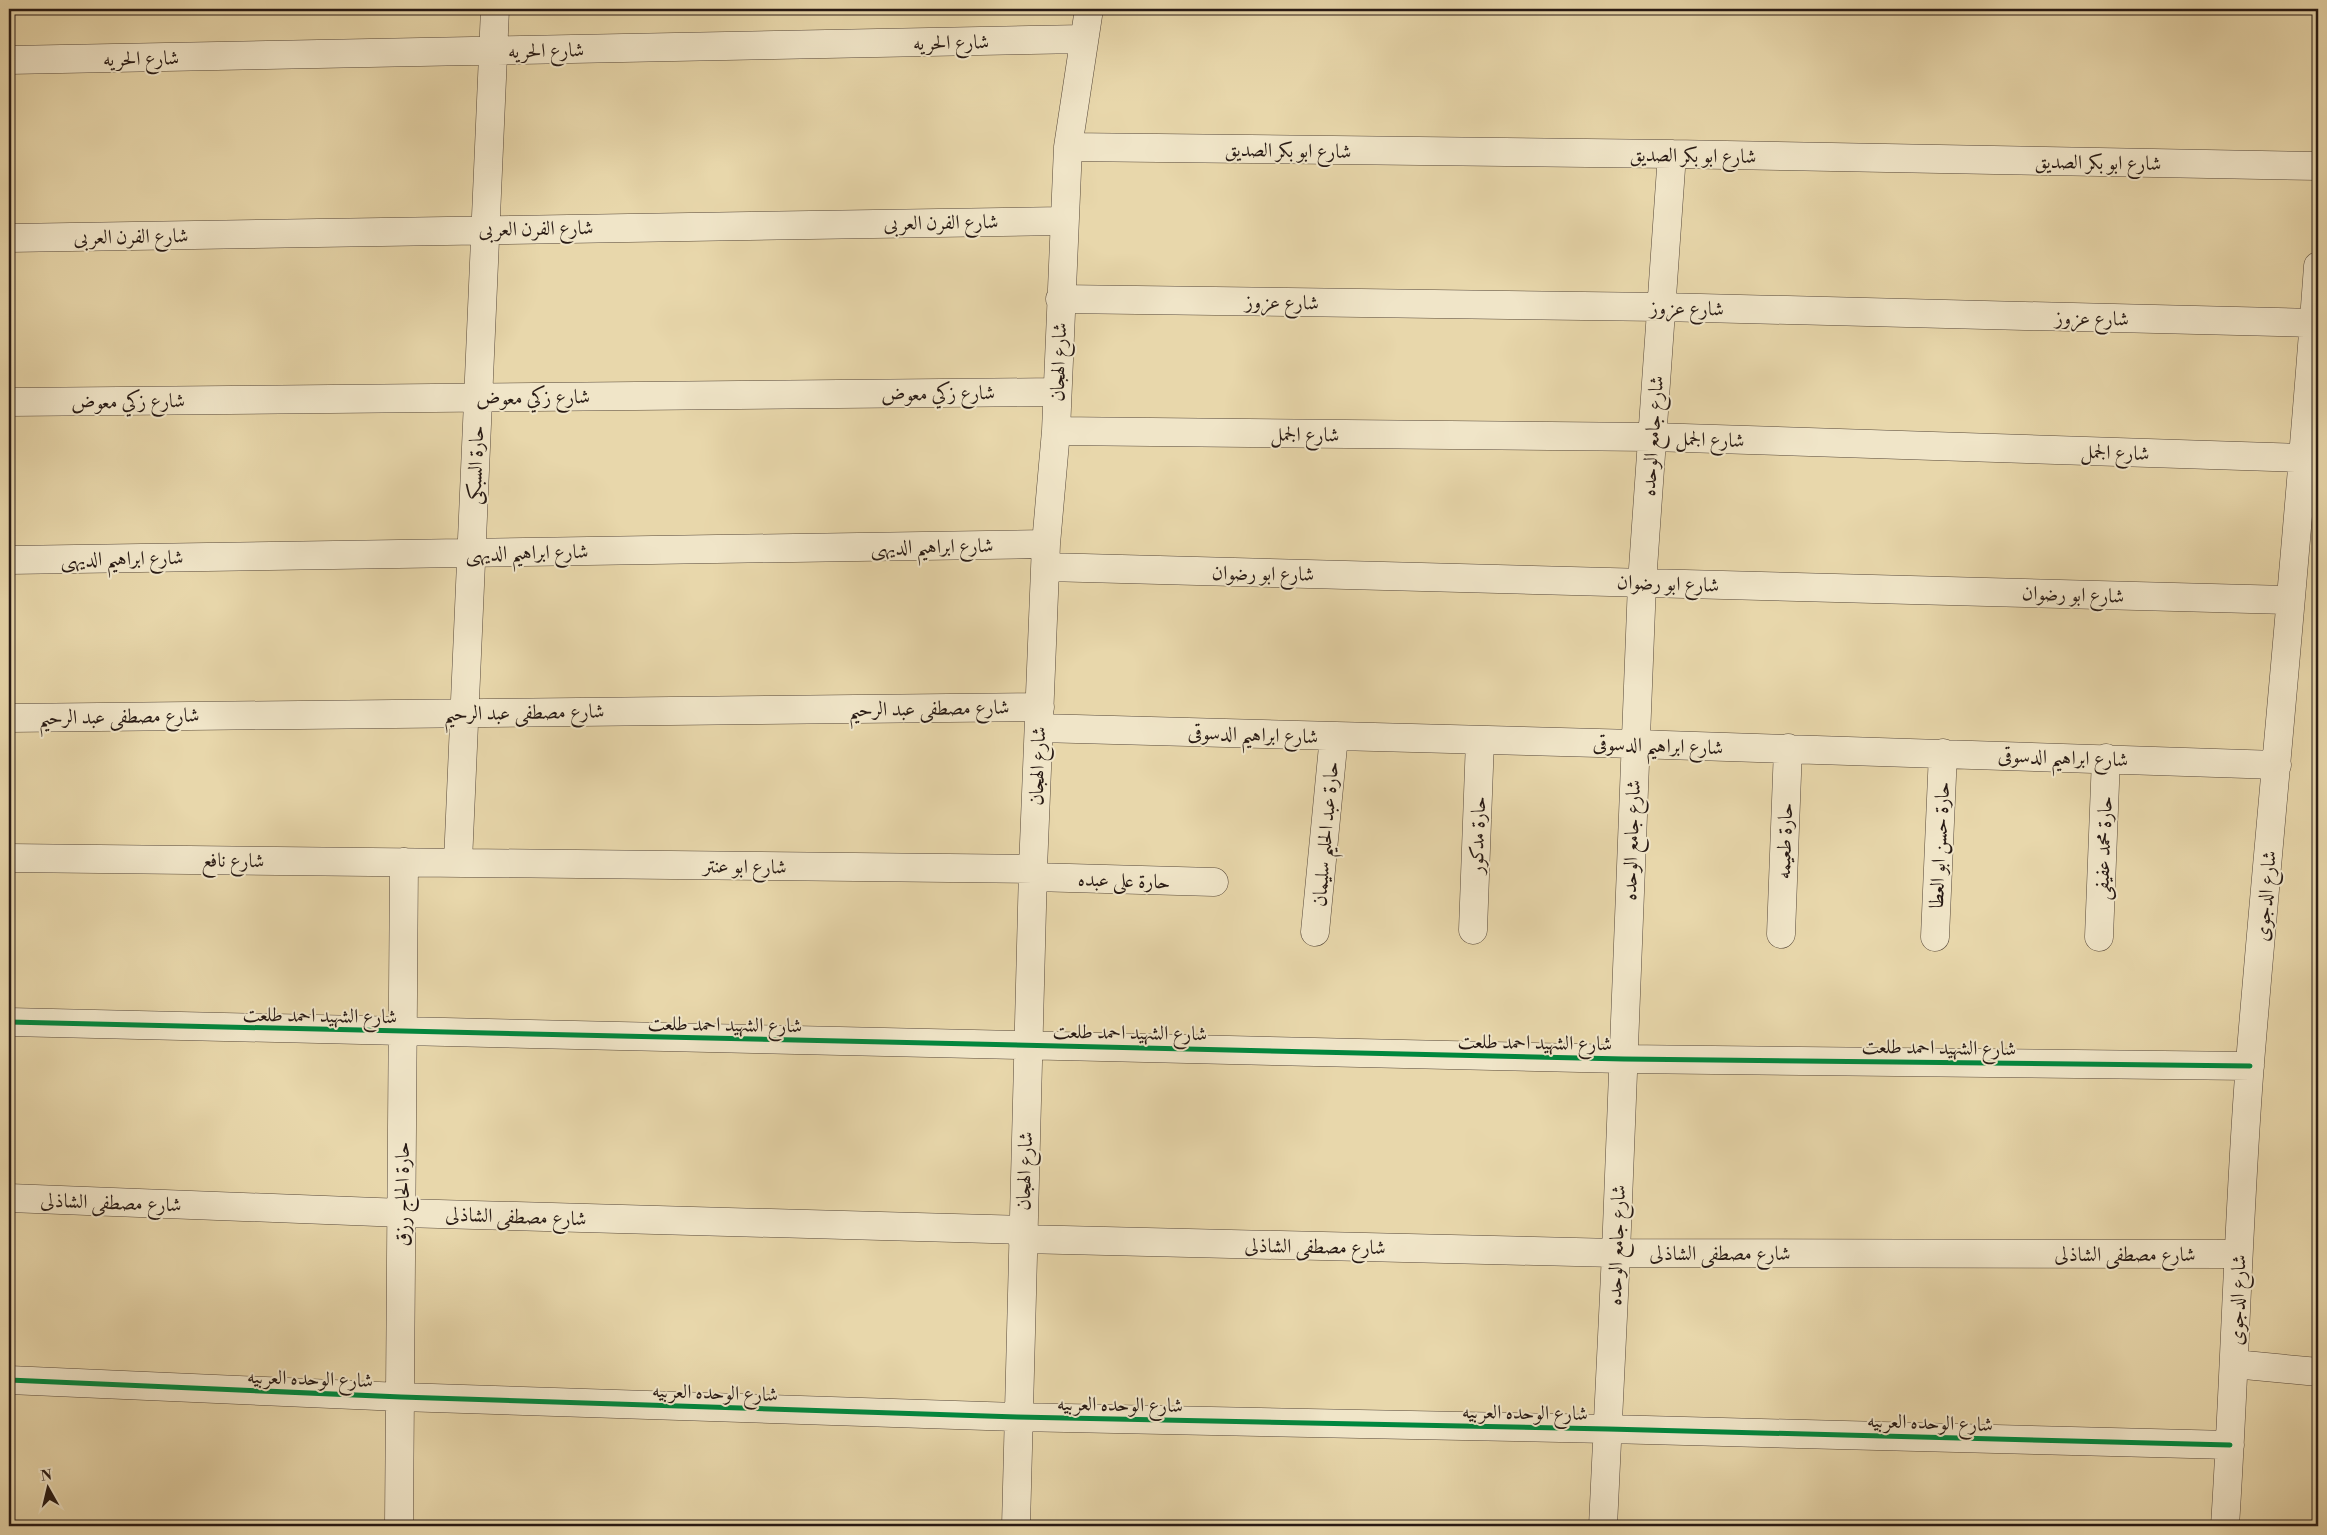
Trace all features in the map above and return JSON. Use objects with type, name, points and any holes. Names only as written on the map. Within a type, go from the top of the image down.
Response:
[{"type":"street","name":"حارة السبكى","points":[[458,862],[494,51],[494,9]]},
{"type":"street","name":"شارع الهجان","points":[[1016,1526],[1022,1234],[1033,873],[1046,555],[1056,431],[1060,300],[1068,147],[1089,9]]},
{"type":"street","name":"شارع الحريه","points":[[9,60],[1084,39]]},
{"type":"street","name":"شارع ابو بكر الصديق","points":[[1068,147],[1672,154],[2318,166]]},
{"type":"street","name":"شارع جامع الوحده","points":[[1603,1526],[1616,1253],[1642,583],[1672,154]]},
{"type":"street","name":"شارع الفرن العربى","points":[[9,238],[1064,221]]},
{"type":"street","name":"شارع الدجوى","points":[[2225,1526],[2238,1254],[2250,1066],[2304,458],[2318,266]]},
{"type":"street","name":"شارع عزوز","points":[[1060,300],[1661,307],[2314,323]]},
{"type":"street","name":"شارع زكي معوض","points":[[9,402],[1057,392]]},
{"type":"street","name":"شارع الجمل","points":[[1056,431],[1652,437],[2304,458]]},
{"type":"street","name":"شارع ابراهيم الديهى","points":[[9,560],[471,553],[1046,555]]},
{"type":"street","name":"شارع ابو رضوان","points":[[1046,555],[1642,583],[2290,600]]},
{"type":"street","name":"شارع مصطفى عبد الرحيم","points":[[9,718],[464,712],[1040,717]]},
{"type":"street","name":"شارع ابراهيم الدسوقى","points":[[1040,717],[1334,736],[1788,748],[2277,765]]},
{"type":"street","name":"حارة عبد الحليم سليمان","points":[[1315,932],[1334,736]]},
{"type":"street","name":"حارة مدكور","points":[[1473,930],[1480,740]]},
{"type":"street","name":"حارة طعيمه","points":[[1780,934],[1788,748]]},
{"type":"street","name":"حارة حسن ابو العطا","points":[[1935,937],[1944,753]]},
{"type":"street","name":"حارة محمد عفيفى","points":[[2099,937],[2106,758]]},
{"type":"street","name":"شارع نافع","points":[[9,858],[458,862]]},
{"type":"street","name":"حارة الحاج رزق","points":[[399,1526],[404,862]]},
{"type":"street","name":"شارع ابو عنتر","points":[[458,862],[1033,873]]},
{"type":"street","name":"حارة على عبده","points":[[1033,873],[1214,882]]},
{"type":"street","name":"شارع الشهيد احمد طلعت","points":[[9,1022],[1624,1059],[2250,1066]]},
{"type":"street","name":"شارع مصطفى الشاذلى","points":[[9,1198],[402,1213],[1616,1253],[2238,1254]]},
{"type":"street","points":[[2234,1364],[2318,1372]]},
{"type":"street","name":"شارع الوحده العربيه","points":[[9,1380],[401,1397],[1018,1417],[1608,1428],[2230,1445]]},
{"type":"cycle path","points":[[9,1022],[1624,1059],[2250,1066]]},
{"type":"cycle path","points":[[9,1380],[401,1397],[1017,1417],[1608,1429],[2230,1445]]}]
